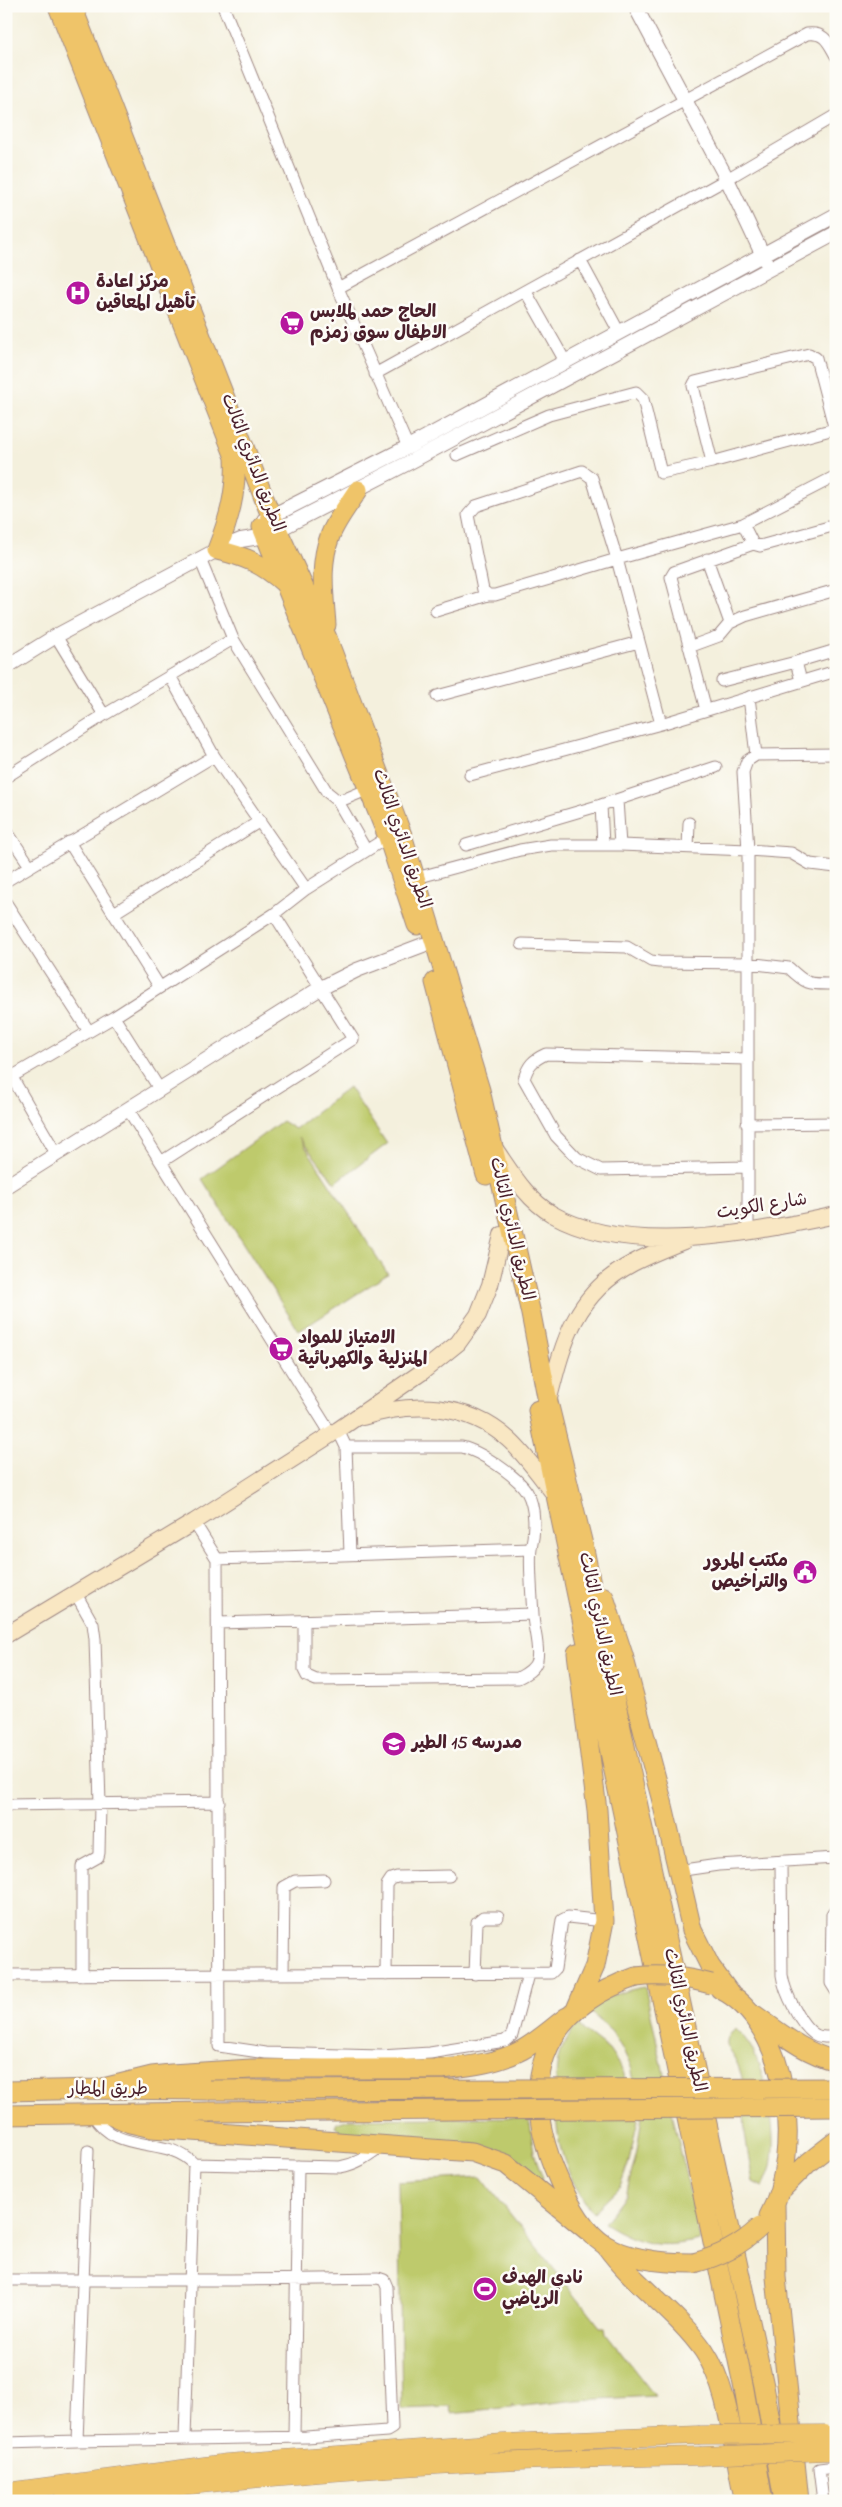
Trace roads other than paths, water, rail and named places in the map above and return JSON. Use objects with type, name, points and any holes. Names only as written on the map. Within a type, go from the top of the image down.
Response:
[{"type":"highway","name":"الطريق الدائري الثالث","points":[[58,6],[235,458],[268,526],[328,638],[402,834],[480,1090],[531,1314],[548,1402],[584,1549],[608,1668],[764,2386],[784,2501]]},
{"type":"highway","name":"الطريق الدائري الثالث","points":[[72,6],[268,526],[286,586],[388,837],[435,980],[502,1235],[570,1570],[744,2389],[763,2501]]},
{"type":"highway","points":[[235,458],[236,482],[233,507],[208,554],[252,559],[268,569],[286,586]]},
{"type":"highway","points":[[328,638],[323,584],[325,554],[330,535],[358,490]]},
{"type":"highway","points":[[584,1549],[604,1596],[622,1655],[661,1796],[677,1871],[698,1945],[766,2039],[777,2065],[784,2093],[788,2124],[788,2152],[777,2198],[776,2277],[799,2501]]},
{"type":"highway","points":[[570,1570],[580,1678],[602,1860],[604,1921],[595,1966],[572,2012],[555,2033],[542,2067],[538,2090],[539,2117],[554,2170],[575,2211],[588,2231]]},
{"type":"highway","points":[[99,2089],[152,2076],[251,2069],[443,2069],[475,2066],[501,2059],[522,2050],[604,1990],[636,1977],[666,1975],[685,1977],[711,1984],[794,2043],[815,2055],[836,2061]]},
{"type":"highway","name":"طريق المطار","points":[[6,2091],[99,2089],[836,2088]]},
{"type":"highway","name":"طريق المطار","points":[[6,2115],[836,2107]]},
{"type":"highway","points":[[102,2114],[152,2128],[448,2149],[492,2158],[519,2174],[606,2246],[634,2280],[692,2336],[712,2365],[726,2408],[745,2501]]},
{"type":"highway","points":[[606,2246],[650,2260],[694,2263],[728,2252],[746,2240],[760,2227],[777,2198],[809,2162],[836,2141]]},
{"type":"main road","name":"شارع الكويت","points":[[491,1143],[515,1179],[536,1202],[551,1214],[579,1228],[610,1235],[693,1237],[748,1231],[836,1216]]},
{"type":"main road","points":[[6,1635],[194,1522],[339,1428],[422,1372],[458,1344],[478,1315],[490,1285],[502,1235]]},
{"type":"main road","name":"شارع الكويت","points":[[548,1402],[567,1334],[592,1292],[611,1276],[633,1262],[693,1237]]},
{"type":"main road","points":[[339,1428],[384,1411],[410,1407],[451,1409],[467,1414],[507,1438],[525,1456],[555,1495]]},
{"type":"main road","points":[[6,2492],[227,2463],[503,2443],[698,2435],[832,2447]]},
{"type":"main road","points":[[62,2501],[148,2495],[506,2460],[700,2456],[832,2447]]},
{"type":"street","points":[[223,6],[338,288],[408,447]]},
{"type":"street","points":[[635,6],[727,179],[769,268]]},
{"type":"street","points":[[338,288],[808,34],[817,33],[824,36],[836,56]]},
{"type":"street","points":[[375,374],[526,292],[727,179],[836,115]]},
{"type":"street","points":[[6,667],[56,636],[208,554],[268,526],[564,361],[762,253],[836,215]]},
{"type":"street","points":[[268,526],[358,490],[836,232]]},
{"type":"street","points":[[580,260],[619,332]]},
{"type":"street","points":[[526,292],[564,361]]},
{"type":"street","points":[[457,455],[549,415],[636,392],[643,400],[661,473],[712,462],[835,431],[816,358],[809,354],[695,382],[693,392],[712,462]]},
{"type":"street","points":[[488,595],[484,590],[468,515],[471,510],[476,506],[582,471],[592,478],[617,559],[661,724]]},
{"type":"street","points":[[436,611],[743,524],[836,476]]},
{"type":"street","points":[[743,524],[753,544]]},
{"type":"street","points":[[706,710],[671,577],[674,572],[753,544],[760,546],[836,524]]},
{"type":"street","points":[[208,554],[233,639],[327,792],[337,800],[366,850]]},
{"type":"street","points":[[707,559],[730,623]]},
{"type":"street","points":[[689,646],[719,636],[727,629],[730,623],[745,616],[836,590]]},
{"type":"street","points":[[56,636],[104,715]]},
{"type":"street","points":[[6,777],[104,715],[233,639]]},
{"type":"street","points":[[437,696],[639,642]]},
{"type":"street","points":[[722,681],[836,650]]},
{"type":"street","points":[[796,662],[800,681]]},
{"type":"street","points":[[470,775],[661,724],[836,671]]},
{"type":"street","points":[[170,676],[214,756],[306,889]]},
{"type":"street","points":[[749,697],[756,755]]},
{"type":"street","points":[[748,1231],[748,850],[743,772],[747,761],[756,755],[836,754]]},
{"type":"street","points":[[6,881],[214,756]]},
{"type":"street","points":[[466,845],[601,805],[716,767]]},
{"type":"street","points":[[337,800],[345,800],[369,788]]},
{"type":"street","points":[[617,800],[620,845]]},
{"type":"street","points":[[601,805],[603,845]]},
{"type":"street","points":[[114,913],[260,821]]},
{"type":"street","points":[[688,848],[689,823]]},
{"type":"street","points":[[6,830],[30,866]]},
{"type":"street","points":[[57,1155],[8,1075],[114,1017],[159,986],[274,914],[306,889],[388,837]]},
{"type":"street","points":[[69,842],[159,986]]},
{"type":"street","points":[[416,878],[520,850],[551,845],[620,845],[790,853],[810,864],[836,867]]},
{"type":"street","points":[[6,902],[88,1030]]},
{"type":"street","points":[[161,1162],[352,1039],[274,914]]},
{"type":"street","points":[[6,1186],[129,1110],[319,988],[357,970],[423,944]]},
{"type":"street","points":[[522,944],[627,947],[651,960],[659,962],[748,963],[789,968],[798,979],[804,982],[836,984]]},
{"type":"street","points":[[114,1017],[160,1090]]},
{"type":"street","points":[[747,1059],[546,1054],[533,1060],[527,1068],[524,1078],[556,1136],[577,1158],[601,1170],[748,1167]]},
{"type":"street","points":[[129,1110],[161,1162],[339,1428],[346,1447],[350,1554]]},
{"type":"street","points":[[747,1124],[836,1123]]},
{"type":"street","points":[[304,1621],[304,1670],[307,1676],[316,1680],[518,1678],[530,1671],[537,1660],[533,1614],[531,1549],[535,1533],[527,1493],[488,1458],[475,1450],[462,1447],[346,1447]]},
{"type":"street","points":[[194,1522],[217,1559],[220,1802],[218,2040],[221,2048],[266,2053],[382,2056],[430,2053],[510,2039],[528,1974]]},
{"type":"street","points":[[217,1559],[531,1549]]},
{"type":"street","points":[[76,1594],[93,1624],[95,1639],[100,1804],[98,1857],[82,1866],[82,1975]]},
{"type":"street","points":[[218,1623],[533,1614]]},
{"type":"street","points":[[6,1806],[220,1802]]},
{"type":"street","points":[[677,1871],[718,1865],[836,1858]]},
{"type":"street","points":[[780,1861],[782,1975],[785,1991],[812,2032],[825,2037],[836,2037]]},
{"type":"street","points":[[386,1974],[387,1885],[391,1879],[398,1877],[449,1876]]},
{"type":"street","points":[[283,1974],[284,1887],[295,1881],[324,1880]]},
{"type":"street","points":[[836,1908],[832,1914],[831,1983],[836,1991]]},
{"type":"street","points":[[475,1974],[477,1922],[483,1917],[498,1917]]},
{"type":"street","points":[[6,1975],[528,1974],[553,1972],[560,1923],[564,1918],[604,1921]]},
{"type":"street","points":[[102,2114],[104,2130],[116,2138],[182,2154],[194,2164],[352,2165],[382,2145]]},
{"type":"street","points":[[77,2441],[88,2150]]},
{"type":"street","points":[[185,2438],[194,2164]]},
{"type":"street","points":[[294,2437],[298,2280],[298,2166]]},
{"type":"street","points":[[6,2280],[298,2280],[378,2278],[384,2280],[387,2287],[393,2424],[392,2428],[387,2431],[294,2437],[6,2443]]},
{"type":"street","points":[[823,2501],[819,2469],[832,2447]]},
{"type":"place","name":"مركز اعادة تأهيل المعاقين","points":[[78,293]]},
{"type":"place","name":"الحاج حمد لملابس الاطفال سوق زمزم","points":[[292,323]]},
{"type":"place","name":"الامتياز للمواد المنزلية والكهربائية","points":[[281,1349]]},
{"type":"place","name":"مكتب المرور والتراخيص","points":[[805,1572]]},
{"type":"place","name":"مدرسه 15 الطير","points":[[394,1744]]},
{"type":"place","name":"نادي الهدف الرياضي","points":[[485,2289]]}]
